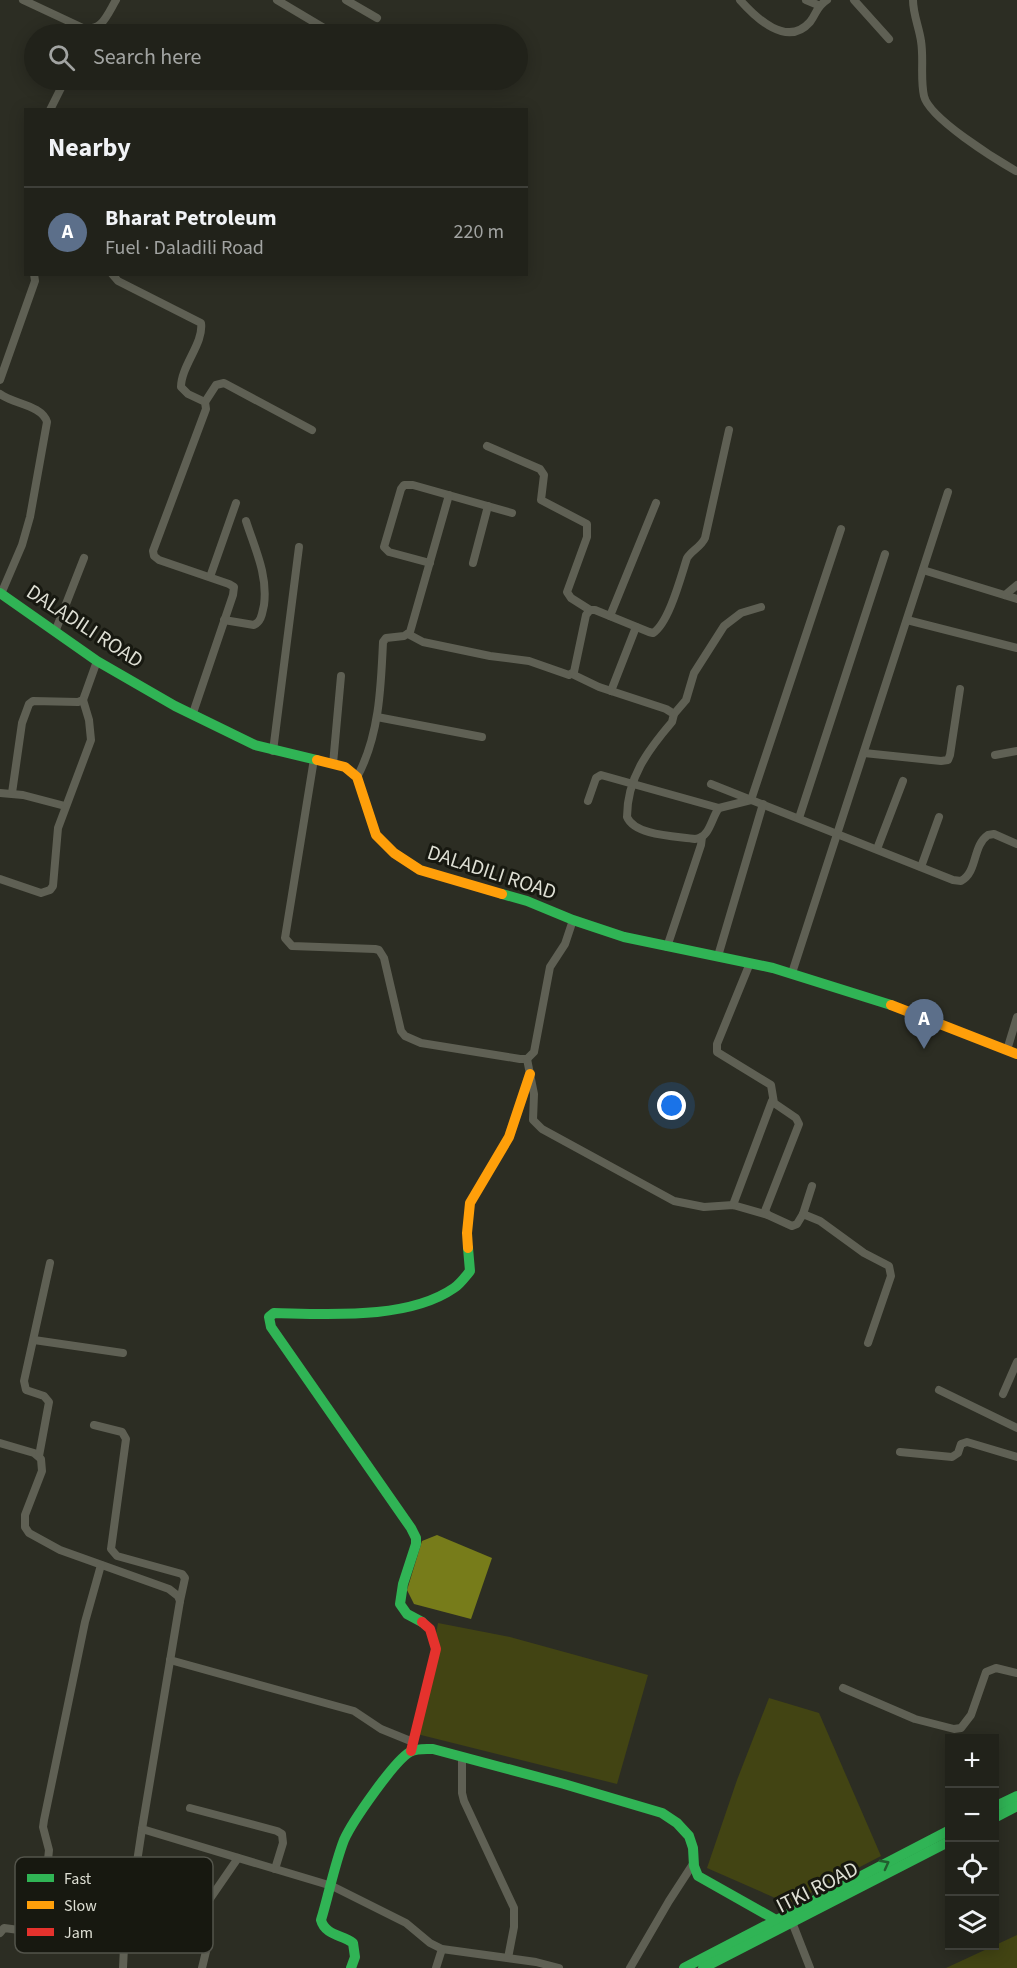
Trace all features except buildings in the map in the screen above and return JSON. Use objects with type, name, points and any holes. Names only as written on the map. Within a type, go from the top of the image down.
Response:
[{"type":"main road","name":"DALADILI ROAD","points":[[1,594],[97,661],[175,706],[255,745],[345,767],[357,777],[376,835],[405,862],[436,875],[527,901],[573,920],[624,937],[750,963],[870,997],[1012,1052]]},
{"type":"main road","points":[[351,1968],[355,1957],[353,1943],[349,1939],[325,1930],[321,1926],[321,1920],[344,1842],[353,1822],[412,1747],[436,1649],[435,1638],[429,1627],[406,1613],[400,1606],[416,1544],[414,1533],[271,1327],[269,1317],[274,1313],[372,1312],[403,1308],[428,1301],[462,1282],[470,1271],[467,1233],[470,1203],[509,1137],[530,1074]]},
{"type":"main road","points":[[412,1747],[433,1749],[662,1813],[673,1819],[689,1835],[693,1845],[694,1870],[702,1879],[785,1922]]},
{"type":"main road","points":[[999,1805],[1017,1796]]},
{"type":"main road","points":[[999,1815],[1017,1806]]},
{"type":"main road","points":[[684,1968],[785,1922],[945,1833]]},
{"type":"main road","name":"ITKI ROAD","points":[[703,1968],[785,1922],[948,1842]]},
{"type":"street","points":[[23,0],[74,24]]},
{"type":"street","points":[[102,24],[116,0]]},
{"type":"street","points":[[346,0],[377,18]]},
{"type":"street","points":[[740,0],[755,17],[781,32],[803,28],[810,21],[818,5],[826,0]]},
{"type":"street","points":[[806,0],[818,5]]},
{"type":"street","points":[[854,0],[889,39]]},
{"type":"street","points":[[913,0],[921,40],[924,98],[930,108],[938,117],[991,156],[1016,171]]},
{"type":"street","points":[[281,1],[318,24]]},
{"type":"street","points":[[51,108],[60,90]]},
{"type":"street","points":[[0,380],[35,280],[34,276]]},
{"type":"street","points":[[114,276],[201,323],[201,333],[183,375],[181,387],[188,394],[206,402]]},
{"type":"street","points":[[193,713],[234,587],[159,560],[153,556],[153,551],[206,409],[206,402],[216,385],[224,383],[312,430]]},
{"type":"street","points":[[0,394],[41,412],[47,418],[30,517],[22,545],[1,594]]},
{"type":"street","points":[[487,446],[540,469],[544,476],[541,500],[587,524],[588,533],[567,592],[571,598],[590,610],[653,633],[657,632],[666,616],[690,554],[703,542],[729,430]]},
{"type":"street","points":[[430,563],[389,552],[384,547],[404,485],[413,485],[512,513]]},
{"type":"street","points":[[792,974],[948,492]]},
{"type":"street","points":[[408,634],[449,495]]},
{"type":"street","points":[[210,577],[236,503]]},
{"type":"street","points":[[610,616],[656,503]]},
{"type":"street","points":[[473,563],[488,506]]},
{"type":"street","points":[[224,620],[254,625],[260,620],[263,611],[265,579],[246,521]]},
{"type":"street","points":[[751,800],[841,529]]},
{"type":"street","points":[[273,751],[299,547]]},
{"type":"street","points":[[799,818],[885,554]]},
{"type":"street","points":[[55,632],[84,558]]},
{"type":"street","points":[[923,570],[1017,599]]},
{"type":"street","points":[[1005,595],[1017,585]]},
{"type":"street","points":[[702,837],[699,839],[676,836],[634,827],[627,817],[633,782],[641,762],[686,700],[694,673],[724,626],[737,615],[761,607]]},
{"type":"street","points":[[572,674],[586,615],[590,610]]},
{"type":"street","points":[[907,620],[1017,648]]},
{"type":"street","points":[[611,691],[636,627]]},
{"type":"street","points":[[357,777],[369,752],[376,717],[384,639],[390,636],[408,634],[423,642],[490,656],[529,661],[563,674],[572,674],[588,683],[666,709],[674,714]]},
{"type":"street","points":[[0,879],[41,893],[50,890],[54,880],[56,838],[65,806],[91,740],[89,720],[83,700],[97,661]]},
{"type":"street","points":[[333,764],[341,676]]},
{"type":"street","points":[[864,753],[948,760],[960,689]]},
{"type":"street","points":[[12,793],[22,723],[29,704],[33,701],[78,702],[83,700]]},
{"type":"street","points":[[376,717],[482,737]]},
{"type":"street","points":[[995,755],[1017,751]]},
{"type":"street","points":[[314,759],[297,869],[284,934],[287,942],[302,947],[379,950],[384,958],[401,1031],[412,1040],[527,1059],[534,1052],[550,967],[565,944],[573,920]]},
{"type":"street","points":[[588,801],[598,775],[633,782],[719,808],[751,800]]},
{"type":"street","points":[[877,849],[903,781]]},
{"type":"street","points":[[711,784],[961,881],[969,875],[980,843],[988,835],[994,834],[1017,844]]},
{"type":"street","points":[[0,793],[12,793],[65,806]]},
{"type":"street","points":[[718,956],[763,804]]},
{"type":"street","points":[[667,947],[702,837],[719,808]]},
{"type":"street","points":[[921,867],[939,817]]},
{"type":"street","points":[[733,1204],[772,1101],[771,1085],[720,1055],[716,1048],[750,963]]},
{"type":"street","points":[[1012,1052],[1017,1017]]},
{"type":"street","points":[[527,1059],[534,1094],[533,1120],[542,1129],[674,1201],[704,1207],[733,1204],[768,1215],[792,1226],[797,1224],[803,1214],[812,1186]]},
{"type":"street","points":[[768,1215],[765,1208],[799,1124],[796,1118],[772,1101]]},
{"type":"street","points":[[803,1214],[820,1221],[864,1253],[891,1269],[891,1276],[868,1343]]},
{"type":"street","points":[[50,1263],[24,1386],[30,1392],[44,1396],[49,1402],[39,1456],[42,1471],[25,1515],[26,1527],[29,1533],[46,1544],[169,1589],[178,1596],[180,1601]]},
{"type":"street","points":[[34,1340],[123,1353]]},
{"type":"street","points":[[1003,1394],[1017,1362]]},
{"type":"street","points":[[939,1390],[1017,1428]]},
{"type":"street","points":[[94,1425],[122,1432],[126,1439],[111,1549],[117,1556],[182,1575],[185,1578],[138,1857]]},
{"type":"street","points":[[900,1452],[952,1457],[958,1453],[961,1444],[967,1442],[1017,1457]]},
{"type":"street","points":[[0,1443],[39,1456]]},
{"type":"street","points":[[48,1857],[49,1850],[43,1827],[44,1820],[83,1631],[101,1564]]},
{"type":"street","points":[[170,1660],[354,1711],[412,1747]]},
{"type":"street","points":[[843,1688],[915,1719],[954,1729],[961,1728],[971,1715],[986,1672],[996,1668],[1017,1673]]},
{"type":"street","points":[[462,1757],[461,1780],[464,1801],[514,1908],[514,1928],[508,1958]]},
{"type":"street","points":[[190,1808],[282,1834],[283,1843],[275,1869]]},
{"type":"street","points":[[142,1830],[332,1886],[406,1923],[430,1943],[442,1949],[536,1962],[559,1968]]},
{"type":"street","points":[[213,1894],[238,1858]]},
{"type":"street","points":[[630,1968],[693,1864]]},
{"type":"street","points":[[785,1922],[810,1968]]},
{"type":"street","points":[[0,1933],[2,1929],[8,1927],[15,1928]]},
{"type":"street","points":[[436,1968],[442,1949]]},
{"type":"street","points":[[123,1968],[124,1953]]},
{"type":"street","points":[[202,1968],[206,1953]]},
{"type":"shaded area","points":[[437,1535],[492,1558],[471,1619],[414,1604],[407,1590],[422,1541]]},
{"type":"shaded area","points":[[438,1623],[510,1637],[648,1675],[617,1784],[417,1734]]},
{"type":"shaded area","points":[[769,1698],[819,1713],[881,1856],[789,1904],[707,1868],[737,1780]]},
{"type":"shaded area","points":[[1017,1935],[1017,1968],[946,1968],[985,1950],[999,1950],[999,1943]]},
{"type":"traffic: fast","points":[[0,593],[97,661],[175,706],[255,745],[317,760]]},
{"type":"traffic: fast","points":[[502,894],[624,937],[773,968],[891,1005]]},
{"type":"traffic: fast","points":[[422,1622],[407,1614],[400,1604],[403,1584],[416,1544],[411,1528],[271,1327],[269,1317],[274,1313],[367,1313],[414,1306],[435,1298],[462,1280],[470,1271],[468,1248]]},
{"type":"traffic: fast","points":[[351,1968],[355,1957],[353,1943],[330,1932],[321,1920],[337,1860],[348,1831],[374,1793],[403,1758],[419,1749],[433,1749],[662,1813],[677,1823],[689,1836],[698,1876],[785,1925]]},
{"type":"traffic: fast","points":[[999,1805],[1017,1796]]},
{"type":"traffic: fast","points":[[999,1815],[1017,1806]]},
{"type":"traffic: fast","points":[[684,1968],[945,1833]]},
{"type":"traffic: fast","points":[[703,1968],[948,1842]]},
{"type":"traffic: slow","points":[[317,760],[345,767],[357,777],[376,835],[394,853],[420,870],[502,894]]},
{"type":"traffic: slow","points":[[891,1005],[1017,1054]]},
{"type":"traffic: slow","points":[[468,1248],[470,1203],[509,1137],[530,1074]]},
{"type":"traffic: jam","points":[[411,1751],[436,1649],[430,1629],[422,1622]]},
{"type":"place","name":"Bharat Petroleum","points":[[924,1049]]}]
